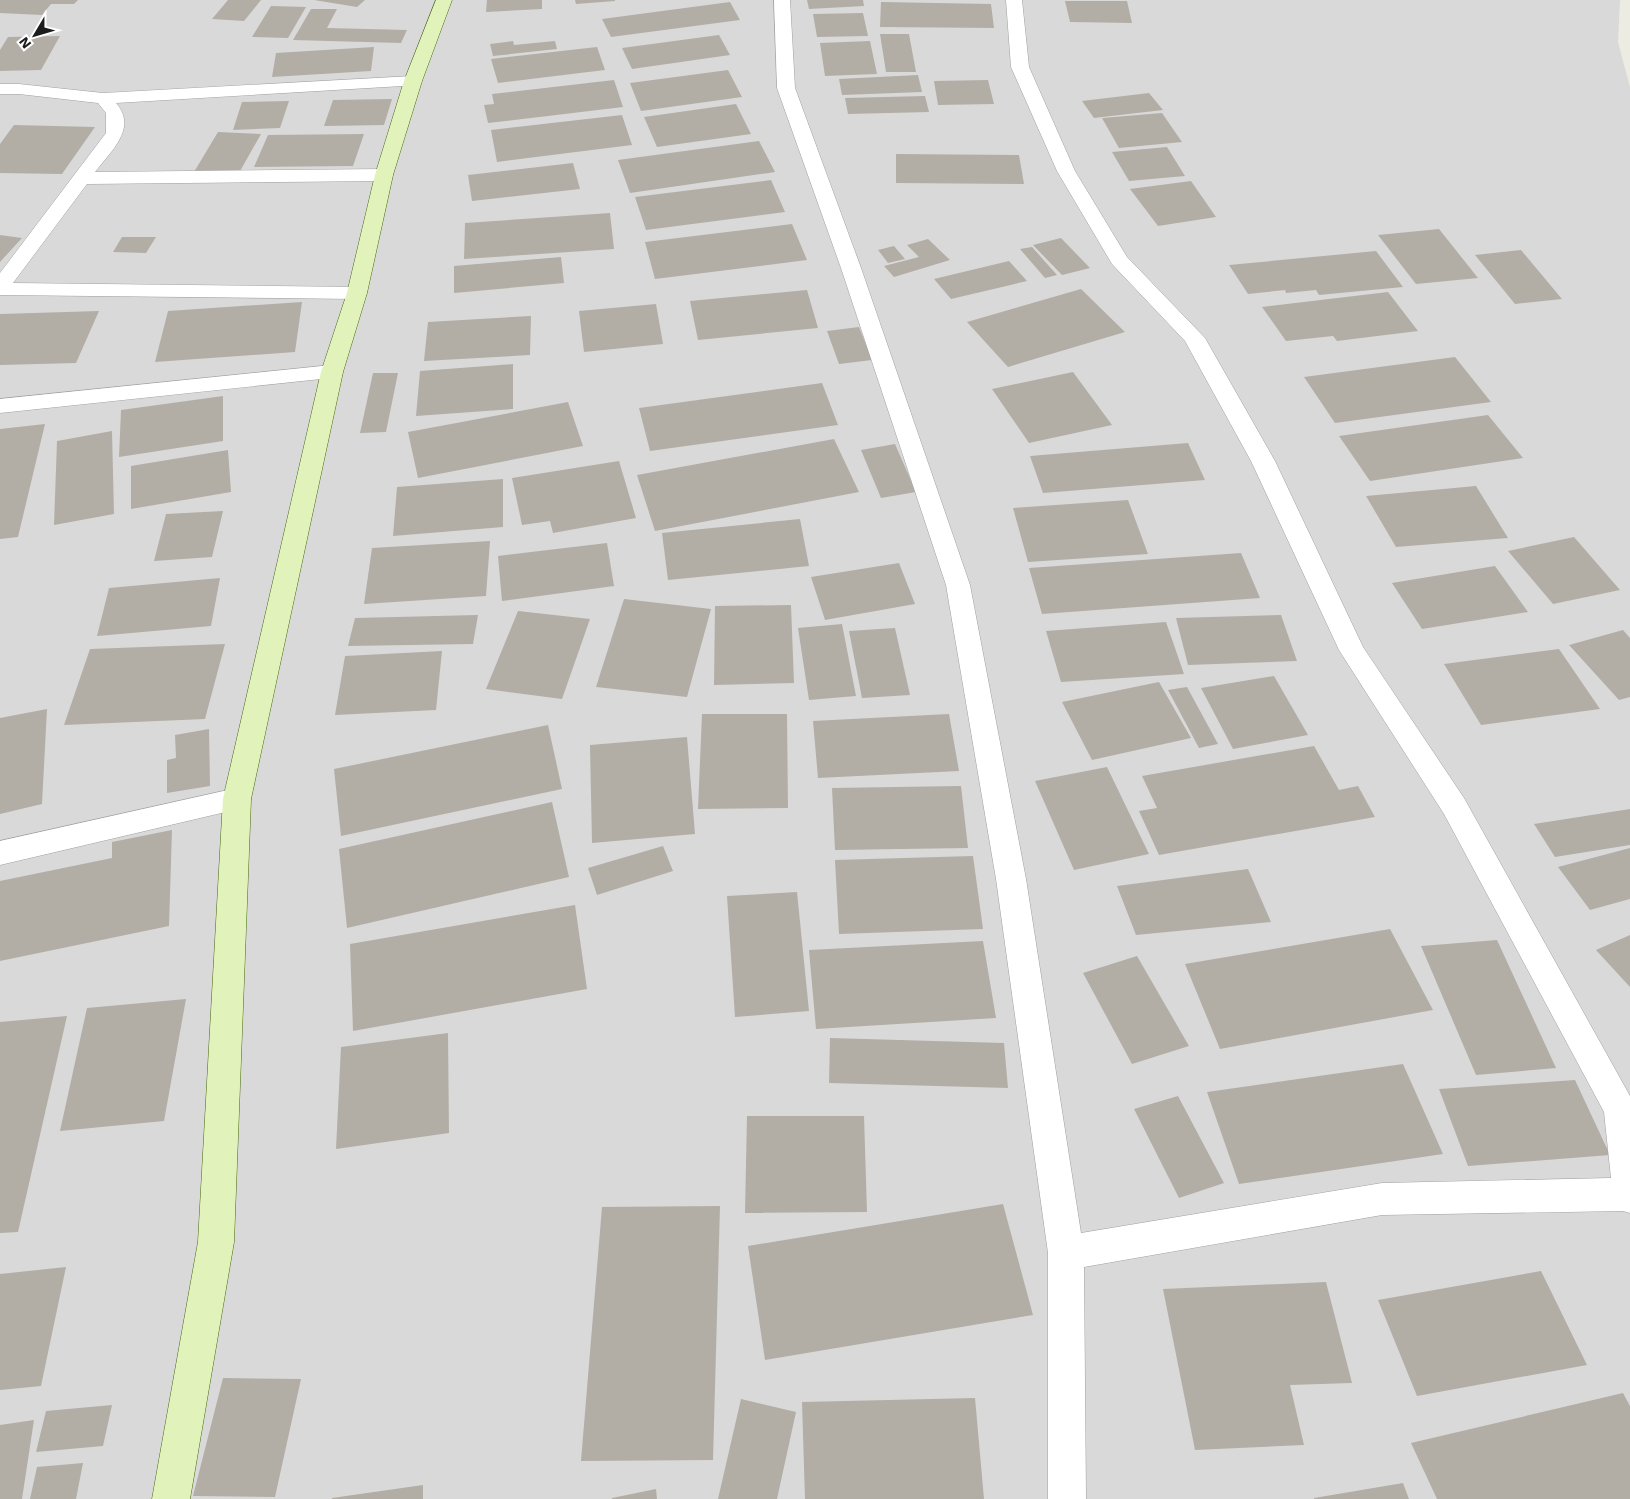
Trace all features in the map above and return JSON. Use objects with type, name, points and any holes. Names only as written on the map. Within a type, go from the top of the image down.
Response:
[{"type":"street","points":[[170,1499],[216,1242],[237,799],[332,372],[357,293],[384,175],[413,81],[444,0]]},
{"type":"street","points":[[782,0],[786,88],[854,277],[958,585],[1011,880],[1066,1253],[1067,1499]]},
{"type":"street","points":[[1014,0],[1020,67],[1066,171],[1119,260],[1194,338],[1263,462],[1352,650],[1454,806],[1620,1110],[1629,1196],[1382,1199],[1066,1253]]},
{"type":"street","points":[[0,90],[19,89],[103,98],[413,81]]},
{"type":"street","points":[[0,288],[115,132],[115,112],[103,98]]},
{"type":"street","points":[[81,178],[384,175]]},
{"type":"street","points":[[0,288],[357,293]]},
{"type":"street","points":[[0,406],[332,372]]},
{"type":"street","points":[[0,852],[237,799]]},
{"type":"shaded area","points":[[0,0],[1620,0],[1618,42],[1630,87],[1630,1499],[0,1499]]},
{"type":"building","points":[[0,0],[78,0],[74,4],[51,4],[42,15],[0,13]]},
{"type":"building","points":[[228,0],[261,0],[244,21],[212,19]]},
{"type":"building","points":[[314,0],[365,0],[357,7]]},
{"type":"building","points":[[487,0],[542,0],[542,9],[486,12]]},
{"type":"building","points":[[575,0],[615,0],[615,1],[576,4]]},
{"type":"building","points":[[807,0],[863,0],[864,6],[809,9]]},
{"type":"building","points":[[1065,1],[1127,1],[1132,23],[1070,22]]},
{"type":"building","points":[[730,2],[740,20],[611,37],[602,19]]},
{"type":"building","points":[[881,2],[991,4],[994,28],[880,27]]},
{"type":"building","points":[[271,6],[306,7],[288,38],[252,37]]},
{"type":"building","points":[[311,9],[337,9],[327,28],[407,30],[401,43],[293,40]]},
{"type":"building","points":[[863,13],[868,36],[817,37],[813,14]]},
{"type":"building","points":[[880,34],[909,34],[916,72],[886,72]]},
{"type":"building","points":[[719,35],[730,55],[632,69],[622,48]]},
{"type":"building","points":[[60,36],[41,70],[0,71],[0,50],[8,37]]},
{"type":"building","points":[[513,41],[514,45],[555,41],[557,49],[493,56],[490,44]]},
{"type":"building","points":[[870,41],[877,74],[825,76],[820,43]]},
{"type":"building","points":[[374,47],[371,71],[272,77],[276,53]]},
{"type":"building","points":[[597,47],[605,70],[498,83],[491,59]]},
{"type":"building","points":[[728,70],[742,97],[641,111],[630,83]]},
{"type":"building","points":[[918,75],[922,92],[842,95],[839,79]]},
{"type":"building","points":[[614,80],[623,107],[488,123],[484,105],[494,104],[492,94]]},
{"type":"building","points":[[988,80],[994,104],[938,105],[934,81]]},
{"type":"building","points":[[1149,93],[1163,110],[1094,118],[1082,101]]},
{"type":"building","points":[[925,96],[929,112],[848,114],[845,98]]},
{"type":"building","points":[[392,99],[384,125],[324,126],[333,100]]},
{"type":"building","points":[[289,101],[280,128],[233,130],[242,102]]},
{"type":"building","points":[[736,104],[751,134],[657,147],[644,117]]},
{"type":"building","points":[[1162,113],[1182,142],[1119,148],[1102,118]]},
{"type":"building","points":[[622,115],[632,145],[497,162],[491,130]]},
{"type":"building","points":[[14,125],[95,127],[62,174],[0,173],[0,144]]},
{"type":"building","points":[[218,132],[261,134],[239,173],[194,172]]},
{"type":"building","points":[[364,134],[353,166],[254,167],[268,135]]},
{"type":"building","points":[[759,141],[775,172],[630,193],[618,160]]},
{"type":"building","points":[[1167,147],[1185,176],[1129,181],[1112,152]]},
{"type":"building","points":[[896,154],[1019,155],[1024,184],[896,183]]},
{"type":"building","points":[[573,163],[580,189],[472,201],[468,175]]},
{"type":"building","points":[[771,180],[785,212],[646,230],[635,197]]},
{"type":"building","points":[[1191,181],[1216,217],[1158,226],[1130,189]]},
{"type":"building","points":[[610,213],[614,249],[464,259],[465,223]]},
{"type":"building","points":[[792,224],[807,260],[655,279],[645,242]]},
{"type":"building","points":[[1439,229],[1478,278],[1416,284],[1378,235]]},
{"type":"building","points":[[0,235],[22,238],[0,262]]},
{"type":"building","points":[[122,237],[156,237],[146,253],[113,252]]},
{"type":"building","points":[[1061,238],[1090,268],[1062,275],[1033,245]]},
{"type":"building","points":[[928,239],[950,260],[894,277],[884,266],[919,257],[907,245]]},
{"type":"building","points":[[894,246],[905,259],[888,263],[878,250]]},
{"type":"building","points":[[1032,247],[1057,275],[1045,278],[1020,249]]},
{"type":"building","points":[[1521,250],[1562,299],[1515,304],[1475,255]]},
{"type":"building","points":[[1376,251],[1403,287],[1319,295],[1316,290],[1286,293],[1285,290],[1248,294],[1229,265]]},
{"type":"building","points":[[561,257],[564,283],[454,293],[454,266]]},
{"type":"building","points":[[1009,261],[1027,281],[951,299],[934,279]]},
{"type":"building","points":[[1081,289],[1125,332],[1008,367],[967,322]]},
{"type":"building","points":[[807,290],[818,328],[698,340],[690,301]]},
{"type":"building","points":[[1388,292],[1418,331],[1337,341],[1333,336],[1286,341],[1262,307]]},
{"type":"building","points":[[302,302],[295,352],[155,362],[168,311]]},
{"type":"building","points":[[656,304],[663,344],[584,352],[579,311]]},
{"type":"building","points":[[99,311],[76,363],[0,365],[0,314]]},
{"type":"building","points":[[531,316],[530,355],[424,361],[428,322]]},
{"type":"building","points":[[859,327],[872,360],[839,364],[827,331]]},
{"type":"building","points":[[1455,357],[1491,402],[1335,423],[1304,377]]},
{"type":"building","points":[[513,364],[513,409],[416,416],[420,371]]},
{"type":"building","points":[[1073,372],[1112,425],[1029,443],[992,389]]},
{"type":"building","points":[[373,373],[398,373],[386,432],[360,433]]},
{"type":"building","points":[[822,383],[838,425],[650,451],[639,408]]},
{"type":"building","points":[[223,396],[223,441],[119,457],[121,410]]},
{"type":"building","points":[[568,402],[583,446],[418,478],[408,432]]},
{"type":"building","points":[[1488,415],[1523,458],[1370,481],[1339,436]]},
{"type":"building","points":[[45,424],[18,537],[0,539],[0,429]]},
{"type":"building","points":[[112,431],[114,514],[54,525],[57,441]]},
{"type":"building","points":[[834,439],[859,492],[655,531],[637,475]]},
{"type":"building","points":[[1188,443],[1205,480],[1043,493],[1030,456]]},
{"type":"building","points":[[895,444],[916,492],[881,498],[861,450]]},
{"type":"building","points":[[228,450],[231,492],[131,509],[131,466]]},
{"type":"building","points":[[619,461],[636,518],[553,533],[550,521],[522,525],[512,478]]},
{"type":"building","points":[[503,479],[503,527],[393,536],[397,487]]},
{"type":"building","points":[[1476,486],[1508,538],[1396,547],[1366,496]]},
{"type":"building","points":[[1128,500],[1148,554],[1028,562],[1013,508]]},
{"type":"building","points":[[223,511],[212,557],[154,561],[166,514]]},
{"type":"building","points":[[800,519],[809,566],[668,580],[662,533]]},
{"type":"building","points":[[1574,537],[1620,590],[1553,604],[1508,551]]},
{"type":"building","points":[[490,541],[486,596],[364,604],[372,548]]},
{"type":"building","points":[[607,543],[614,586],[502,601],[498,556]]},
{"type":"building","points":[[1241,553],[1260,598],[1042,614],[1029,568]]},
{"type":"building","points":[[899,563],[915,604],[825,620],[811,577]]},
{"type":"building","points":[[1495,566],[1528,612],[1422,629],[1392,583]]},
{"type":"building","points":[[220,578],[211,626],[97,636],[109,588]]},
{"type":"building","points":[[624,599],[711,609],[687,697],[596,687]]},
{"type":"building","points":[[791,605],[794,683],[714,685],[715,606]]},
{"type":"building","points":[[518,611],[590,619],[562,699],[486,689]]},
{"type":"building","points":[[478,615],[473,644],[348,646],[355,618]]},
{"type":"building","points":[[1281,615],[1297,661],[1188,665],[1176,618]]},
{"type":"building","points":[[1166,622],[1184,674],[1061,682],[1046,631]]},
{"type":"building","points":[[842,624],[856,696],[809,700],[798,628]]},
{"type":"building","points":[[895,628],[910,695],[862,698],[849,631]]},
{"type":"building","points":[[1623,630],[1630,638],[1630,697],[1619,700],[1569,645]]},
{"type":"building","points":[[225,644],[205,719],[64,725],[90,649]]},
{"type":"building","points":[[1559,649],[1600,709],[1481,725],[1444,664]]},
{"type":"building","points":[[442,651],[436,710],[335,715],[345,656]]},
{"type":"building","points":[[1274,676],[1308,735],[1233,749],[1201,688]]},
{"type":"building","points":[[1159,682],[1191,738],[1092,760],[1062,702]]},
{"type":"building","points":[[1187,687],[1218,744],[1199,748],[1168,690]]},
{"type":"building","points":[[47,709],[42,804],[0,814],[0,718]]},
{"type":"building","points":[[702,714],[787,714],[788,808],[698,809]]},
{"type":"building","points":[[949,714],[959,771],[818,778],[813,721]]},
{"type":"building","points":[[548,725],[562,789],[341,836],[334,769]]},
{"type":"building","points":[[209,729],[210,786],[167,793],[167,760],[176,758],[175,735]]},
{"type":"building","points":[[687,737],[695,834],[592,843],[590,745]]},
{"type":"building","points":[[1314,746],[1339,790],[1358,786],[1375,817],[1159,855],[1139,811],[1157,808],[1142,776]]},
{"type":"building","points":[[1107,767],[1149,854],[1074,870],[1035,781]]},
{"type":"building","points":[[961,786],[968,848],[835,850],[832,788]]},
{"type":"building","points":[[552,802],[569,877],[347,928],[339,849]]},
{"type":"building","points":[[1630,809],[1630,845],[1555,857],[1534,824]]},
{"type":"building","points":[[172,830],[169,926],[0,961],[0,881],[112,858],[112,842]]},
{"type":"building","points":[[663,846],[673,871],[597,895],[588,868]]},
{"type":"building","points":[[1630,848],[1630,899],[1590,910],[1558,867]]},
{"type":"building","points":[[973,856],[983,929],[839,934],[835,860]]},
{"type":"building","points":[[1248,869],[1271,922],[1136,935],[1117,886]]},
{"type":"building","points":[[797,892],[809,1011],[735,1017],[727,896]]},
{"type":"building","points":[[575,905],[587,989],[353,1031],[350,944]]},
{"type":"building","points":[[1390,929],[1433,1010],[1220,1049],[1185,964]]},
{"type":"building","points":[[1630,935],[1630,987],[1596,950]]},
{"type":"building","points":[[1497,940],[1556,1068],[1476,1075],[1421,946]]},
{"type":"building","points":[[983,941],[996,1018],[816,1029],[809,950]]},
{"type":"building","points":[[1137,956],[1189,1046],[1132,1064],[1083,973]]},
{"type":"building","points":[[186,999],[164,1121],[60,1131],[87,1008]]},
{"type":"building","points":[[67,1016],[18,1232],[0,1233],[0,1022]]},
{"type":"building","points":[[448,1033],[449,1133],[336,1149],[341,1047]]},
{"type":"building","points":[[830,1038],[1004,1043],[1008,1088],[829,1083]]},
{"type":"building","points":[[1403,1064],[1443,1154],[1239,1184],[1207,1092]]},
{"type":"building","points":[[1575,1080],[1610,1155],[1468,1166],[1439,1089]]},
{"type":"building","points":[[1178,1096],[1224,1183],[1179,1198],[1134,1109]]},
{"type":"building","points":[[747,1116],[864,1116],[867,1212],[745,1213]]},
{"type":"building","points":[[1003,1204],[1033,1315],[765,1360],[748,1246]]},
{"type":"building","points":[[720,1206],[713,1460],[581,1461],[602,1207]]},
{"type":"building","points":[[66,1267],[41,1386],[0,1390],[0,1274]]},
{"type":"building","points":[[1541,1271],[1587,1365],[1417,1396],[1378,1300]]},
{"type":"building","points":[[1326,1282],[1352,1383],[1290,1385],[1304,1445],[1195,1450],[1163,1289]]},
{"type":"building","points":[[223,1378],[301,1379],[275,1497],[193,1496]]},
{"type":"building","points":[[1623,1393],[1630,1406],[1630,1499],[1437,1499],[1411,1443]]},
{"type":"building","points":[[975,1398],[984,1499],[805,1499],[802,1402]]},
{"type":"building","points":[[741,1399],[796,1412],[777,1499],[718,1499]]},
{"type":"building","points":[[112,1405],[103,1446],[36,1452],[46,1411]]},
{"type":"building","points":[[34,1420],[22,1499],[0,1499],[0,1425]]},
{"type":"building","points":[[83,1463],[76,1499],[30,1499],[37,1467]]},
{"type":"building","points":[[1403,1483],[1409,1499],[1314,1499],[1314,1498]]},
{"type":"building","points":[[423,1485],[423,1499],[332,1499],[332,1498]]},
{"type":"building","points":[[656,1489],[657,1499],[612,1499],[612,1498]]}]
